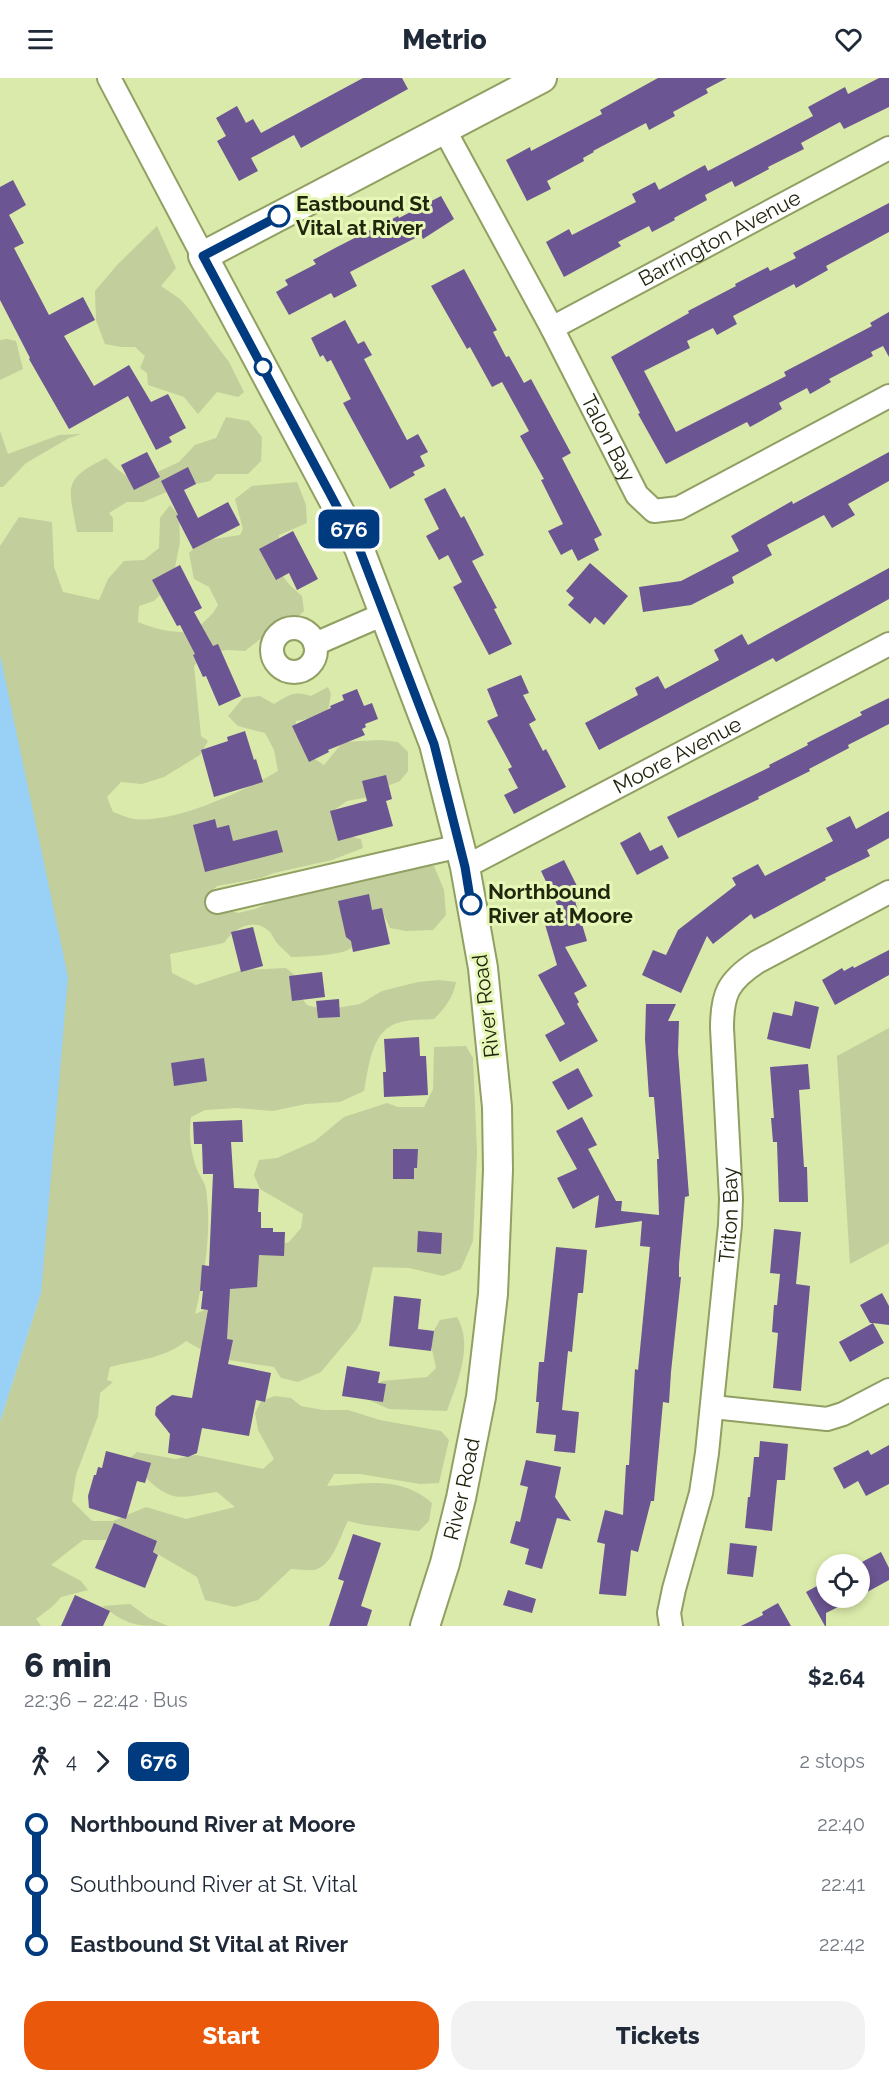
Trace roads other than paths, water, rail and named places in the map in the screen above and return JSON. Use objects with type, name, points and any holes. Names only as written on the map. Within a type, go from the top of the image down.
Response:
[{"type":"street","points":[[108,78],[203,256],[542,78]]},
{"type":"street","name":"Talon Bay","points":[[444,129],[552,328],[638,495],[654,511],[679,508],[889,396]]},
{"type":"street","name":"Barrington Avenue","points":[[552,328],[889,148]]},
{"type":"street","name":"River Road","points":[[203,256],[359,548],[434,744],[463,856],[483,968],[497,1107],[498,1170],[493,1294],[481,1397],[461,1498],[445,1563],[425,1626]]},
{"type":"street","points":[[315,644],[384,614]]},
{"type":"street","name":"Moore Avenue","points":[[217,902],[463,856],[889,644]]},
{"type":"street","name":"Triton Bay","points":[[671,1626],[669,1612],[701,1493],[713,1407],[731,1199],[722,1028],[722,1010],[726,992],[739,974],[756,962],[889,892]]},
{"type":"street","points":[[713,1407],[827,1419],[843,1414],[889,1390]]},
{"type":"water","points":[[0,655],[68,977],[41,1293],[0,1422]]},
{"type":"place","name":"Eastbound St Vital at River","points":[[279,216]]},
{"type":"place","name":"Northbound River at Moore","points":[[471,904]]}]
